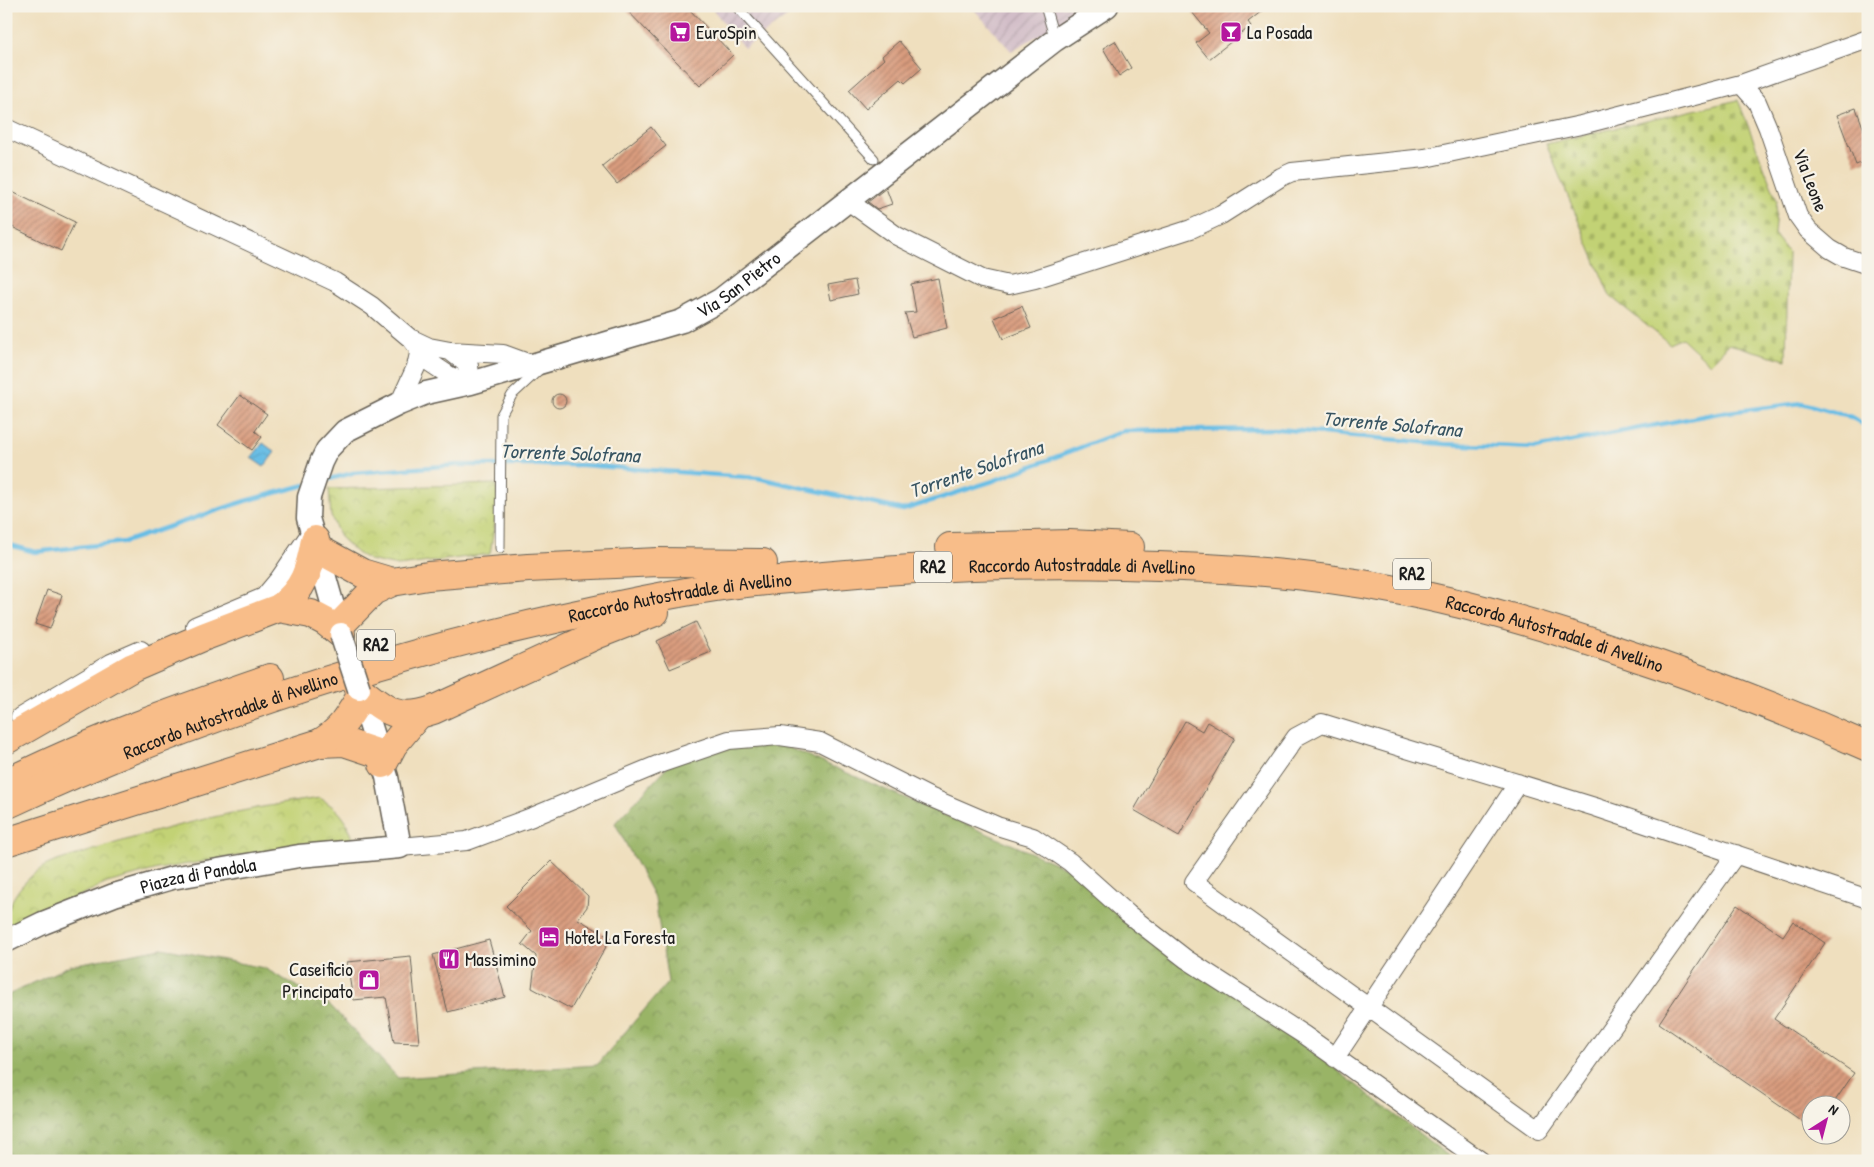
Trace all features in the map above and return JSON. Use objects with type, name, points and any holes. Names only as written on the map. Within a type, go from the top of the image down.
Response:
[{"type":"highway","points":[[6,740],[133,667],[203,637],[279,608],[299,589],[310,567],[315,540],[362,573],[392,582]]},
{"type":"highway","name":"Raccordo Autostradale di Avellino","points":[[6,783],[39,766],[156,717],[364,648],[520,608],[699,572],[762,563],[824,556],[945,548],[1070,544],[1257,554],[1380,568],[1459,584],[1556,611],[1676,651],[1868,726]]},
{"type":"highway","points":[[279,608],[311,614],[340,630],[365,597],[373,591],[392,582],[428,576],[639,562],[762,563]]},
{"type":"highway","name":"Raccordo Autostradale di Avellino","points":[[6,806],[143,745],[252,705],[370,666],[488,634],[604,608],[719,586],[939,566],[1056,563],[1183,567],[1304,576],[1387,588],[1451,601],[1582,639],[1707,682],[1791,714],[1868,747]]},
{"type":"highway","points":[[6,842],[320,743],[339,730],[350,715],[360,693],[381,707],[404,716],[418,715],[635,619],[676,607],[796,578]]},
{"type":"highway","points":[[320,743],[344,742],[381,759],[418,715]]},
{"type":"street","name":"Via San Pietro","points":[[400,847],[381,759],[340,630],[308,518],[309,497],[327,450],[344,430],[426,393],[471,384],[682,321],[720,300],[1055,40],[1107,6]]},
{"type":"street","points":[[848,201],[897,236],[982,279],[1009,285],[1036,279],[1191,229],[1221,215],[1292,172],[1426,158],[1581,124],[1742,84],[1868,40]]},
{"type":"street","name":"Via Leone","points":[[1742,84],[1757,102],[1768,128],[1798,216],[1808,230],[1830,249],[1851,260],[1868,265]]},
{"type":"street","points":[[6,128],[335,282],[372,306],[415,344],[429,362],[450,376],[471,384],[469,366],[450,351]]},
{"type":"street","points":[[415,344],[450,351],[503,354],[542,363]]},
{"type":"street","points":[[399,404],[416,367],[415,344]]},
{"type":"street","points":[[6,725],[111,662],[264,597],[315,540]]},
{"type":"street","points":[[1736,854],[1540,1130],[1194,882],[1296,737],[1322,723],[1595,807],[1736,854],[1868,899]]},
{"type":"street","points":[[400,847],[467,841],[532,817],[662,763],[729,740],[780,736],[820,742],[928,796],[997,826],[1033,837],[1070,862],[1128,914],[1186,959],[1304,1035],[1481,1161]]},
{"type":"street","points":[[1335,1058],[1518,784]]},
{"type":"street","name":"Piazza di Pandola","points":[[6,941],[43,922],[114,895],[172,878],[299,856],[400,847]]},
{"type":"lane","points":[[736,6],[874,159]]},
{"type":"lane","points":[[1045,6],[1055,40]]},
{"type":"lane","points":[[500,548],[501,488],[499,446],[501,415],[505,404],[512,395],[542,363]]},
{"type":"shaded area","points":[[710,6],[802,6],[744,48]]},
{"type":"shaded area","points":[[971,6],[1084,6],[1062,22],[1011,51]]},
{"type":"green space","points":[[1738,100],[1777,200],[1774,234],[1788,252],[1786,360],[1729,344],[1710,364],[1682,338],[1670,344],[1610,296],[1546,144]]},
{"type":"green space","points":[[496,484],[498,503],[490,554],[398,566],[369,560],[357,553],[340,537],[331,516],[329,489]]},
{"type":"green space","points":[[755,733],[1085,876],[1455,1161],[6,1161],[6,996],[71,965],[162,948],[264,968],[330,1005],[398,1078],[597,1065],[668,982],[655,899],[615,823],[672,762]]},
{"type":"green space","points":[[320,798],[341,815],[348,825],[353,839],[158,869],[107,883],[9,928],[6,926],[9,908],[17,892],[43,867],[59,860],[204,819]]},
{"type":"water","points":[[263,443],[275,452],[264,467],[251,458]]},
{"type":"building","name":"EuroSpin","points":[[623,6],[686,6],[733,55],[700,86]]},
{"type":"building","points":[[1187,6],[1268,6],[1248,22],[1251,26],[1209,59],[1196,43],[1209,33]]},
{"type":"building","points":[[899,41],[922,68],[905,83],[901,79],[866,109],[849,90],[884,59],[882,56]]},
{"type":"building","points":[[1115,41],[1131,68],[1119,76],[1103,48]]},
{"type":"building","points":[[1856,108],[1868,141],[1868,160],[1856,165],[1837,115]]},
{"type":"building","points":[[651,127],[666,146],[617,184],[602,166]]},
{"type":"building","points":[[886,188],[892,204],[877,209],[868,202]]},
{"type":"building","points":[[6,189],[75,222],[61,251],[6,224]]},
{"type":"building","points":[[938,278],[947,328],[912,337],[905,313],[916,312],[911,284]]},
{"type":"building","points":[[855,280],[858,294],[831,300],[828,285]]},
{"type":"building","points":[[1022,306],[1031,328],[1003,339],[994,318]]},
{"type":"building","points":[[556,394],[562,394],[566,401],[562,408],[556,408],[552,404],[552,398]]},
{"type":"building","points":[[240,395],[267,414],[255,431],[262,437],[252,450],[218,425]]},
{"type":"building","points":[[47,590],[62,595],[50,629],[35,624]]},
{"type":"building","points":[[696,622],[711,652],[670,669],[657,641]]},
{"type":"building","points":[[1185,721],[1202,731],[1207,722],[1235,738],[1179,836],[1134,810]]},
{"type":"building","points":[[551,861],[588,896],[587,907],[578,919],[611,938],[571,1009],[532,988],[536,956],[522,944],[532,931],[506,906]]},
{"type":"building","points":[[1737,905],[1783,936],[1793,921],[1825,943],[1774,1019],[1854,1073],[1840,1094],[1802,1094],[1802,1121],[1659,1023]]},
{"type":"building","points":[[489,940],[505,997],[448,1012],[433,955]]},
{"type":"building","points":[[411,956],[419,1043],[394,1042],[386,997],[353,1000],[347,962]]},
{"type":"waterway","name":"Torrente Solofrana","points":[[322,481],[353,473],[457,465],[583,465],[758,478],[903,510],[993,481],[1123,431],[1277,429],[1444,444],[1536,448],[1719,413],[1802,403],[1851,417],[1868,427]]},
{"type":"waterway","name":"Torrente Solofrana","points":[[6,544],[35,552],[124,542],[245,501],[305,485]]},
{"type":"place","name":"EuroSpin","points":[[680,32]]},
{"type":"place","name":"La Posada","points":[[1231,32]]},
{"type":"place","name":"Hotel La Foresta","points":[[549,937]]},
{"type":"place","name":"Massimino","points":[[449,959]]},
{"type":"place","name":"Caseificio Principato","points":[[369,980]]}]
